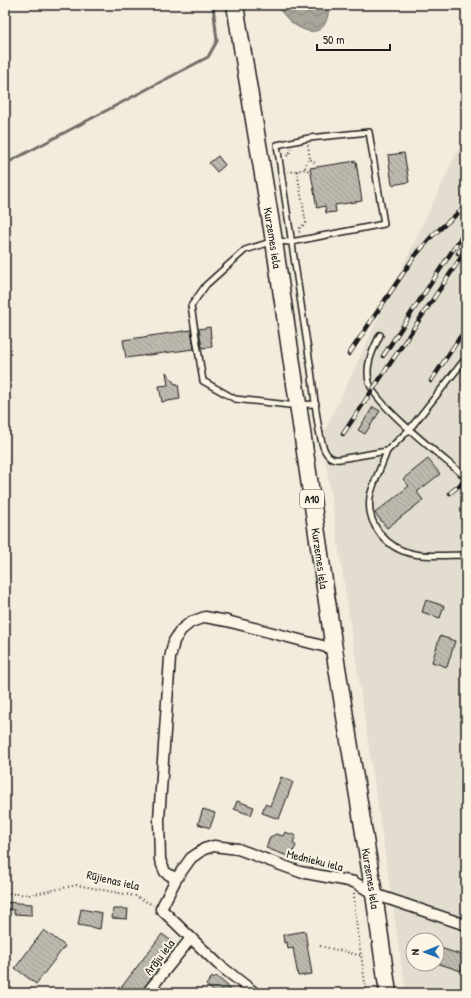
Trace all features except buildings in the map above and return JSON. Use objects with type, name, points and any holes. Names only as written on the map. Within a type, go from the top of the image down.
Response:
[{"type":"highway","name":"Kurzemes iela","points":[[236,5],[274,241],[334,649],[374,894],[388,993]]},
{"type":"street","points":[[176,878],[165,872],[160,860],[159,819],[170,658],[174,641],[181,630],[191,622],[205,618],[227,621],[334,649]]},
{"type":"street","name":"Mednieku iela","points":[[160,909],[176,878],[191,858],[204,849],[214,846],[238,849],[300,872],[354,882],[374,894],[466,925]]},
{"type":"street","points":[[160,909],[218,964],[254,993]]},
{"type":"street","name":"Arāju iela","points":[[147,993],[191,938]]},
{"type":"lane","points":[[316,404],[298,406],[235,399],[203,381],[191,306],[206,285],[245,250],[274,241],[291,242],[384,224],[369,132],[309,138],[277,145],[291,242],[316,404],[322,443],[329,457],[334,460],[388,451]]},
{"type":"lane","points":[[380,335],[370,356],[368,369],[369,382],[372,390],[409,430],[462,474]]},
{"type":"lane","points":[[466,358],[409,430],[388,451],[370,496],[370,510],[374,526],[380,534],[394,546],[413,554],[466,555]]},
{"type":"path","points":[[302,145],[308,143],[310,159],[316,164]]},
{"type":"path","points":[[287,161],[288,153],[296,146]]},
{"type":"path","points":[[287,165],[290,172],[307,170],[306,162],[310,159]]},
{"type":"path","points":[[297,172],[306,223],[300,228],[301,240]]},
{"type":"path","name":"Rūjienas iela","points":[[5,893],[30,895],[77,885],[135,896],[160,909]]},
{"type":"path","points":[[320,946],[363,956]]},
{"type":"shaded area","points":[[466,133],[466,993],[406,993],[322,437]]},
{"type":"water","points":[[277,5],[329,5],[327,19],[322,27],[316,31],[308,31],[299,28],[291,22]]},
{"type":"waterway","points":[[5,164],[208,57],[217,41],[213,5]]},
{"type":"railway","points":[[349,354],[414,257],[433,235],[466,206]]},
{"type":"railway","points":[[383,356],[466,230]]},
{"type":"railway","points":[[458,253],[466,242]]},
{"type":"railway","points":[[343,434],[466,250]]},
{"type":"railway","points":[[431,381],[466,328]]},
{"type":"railway","points":[[450,493],[466,480]]}]
